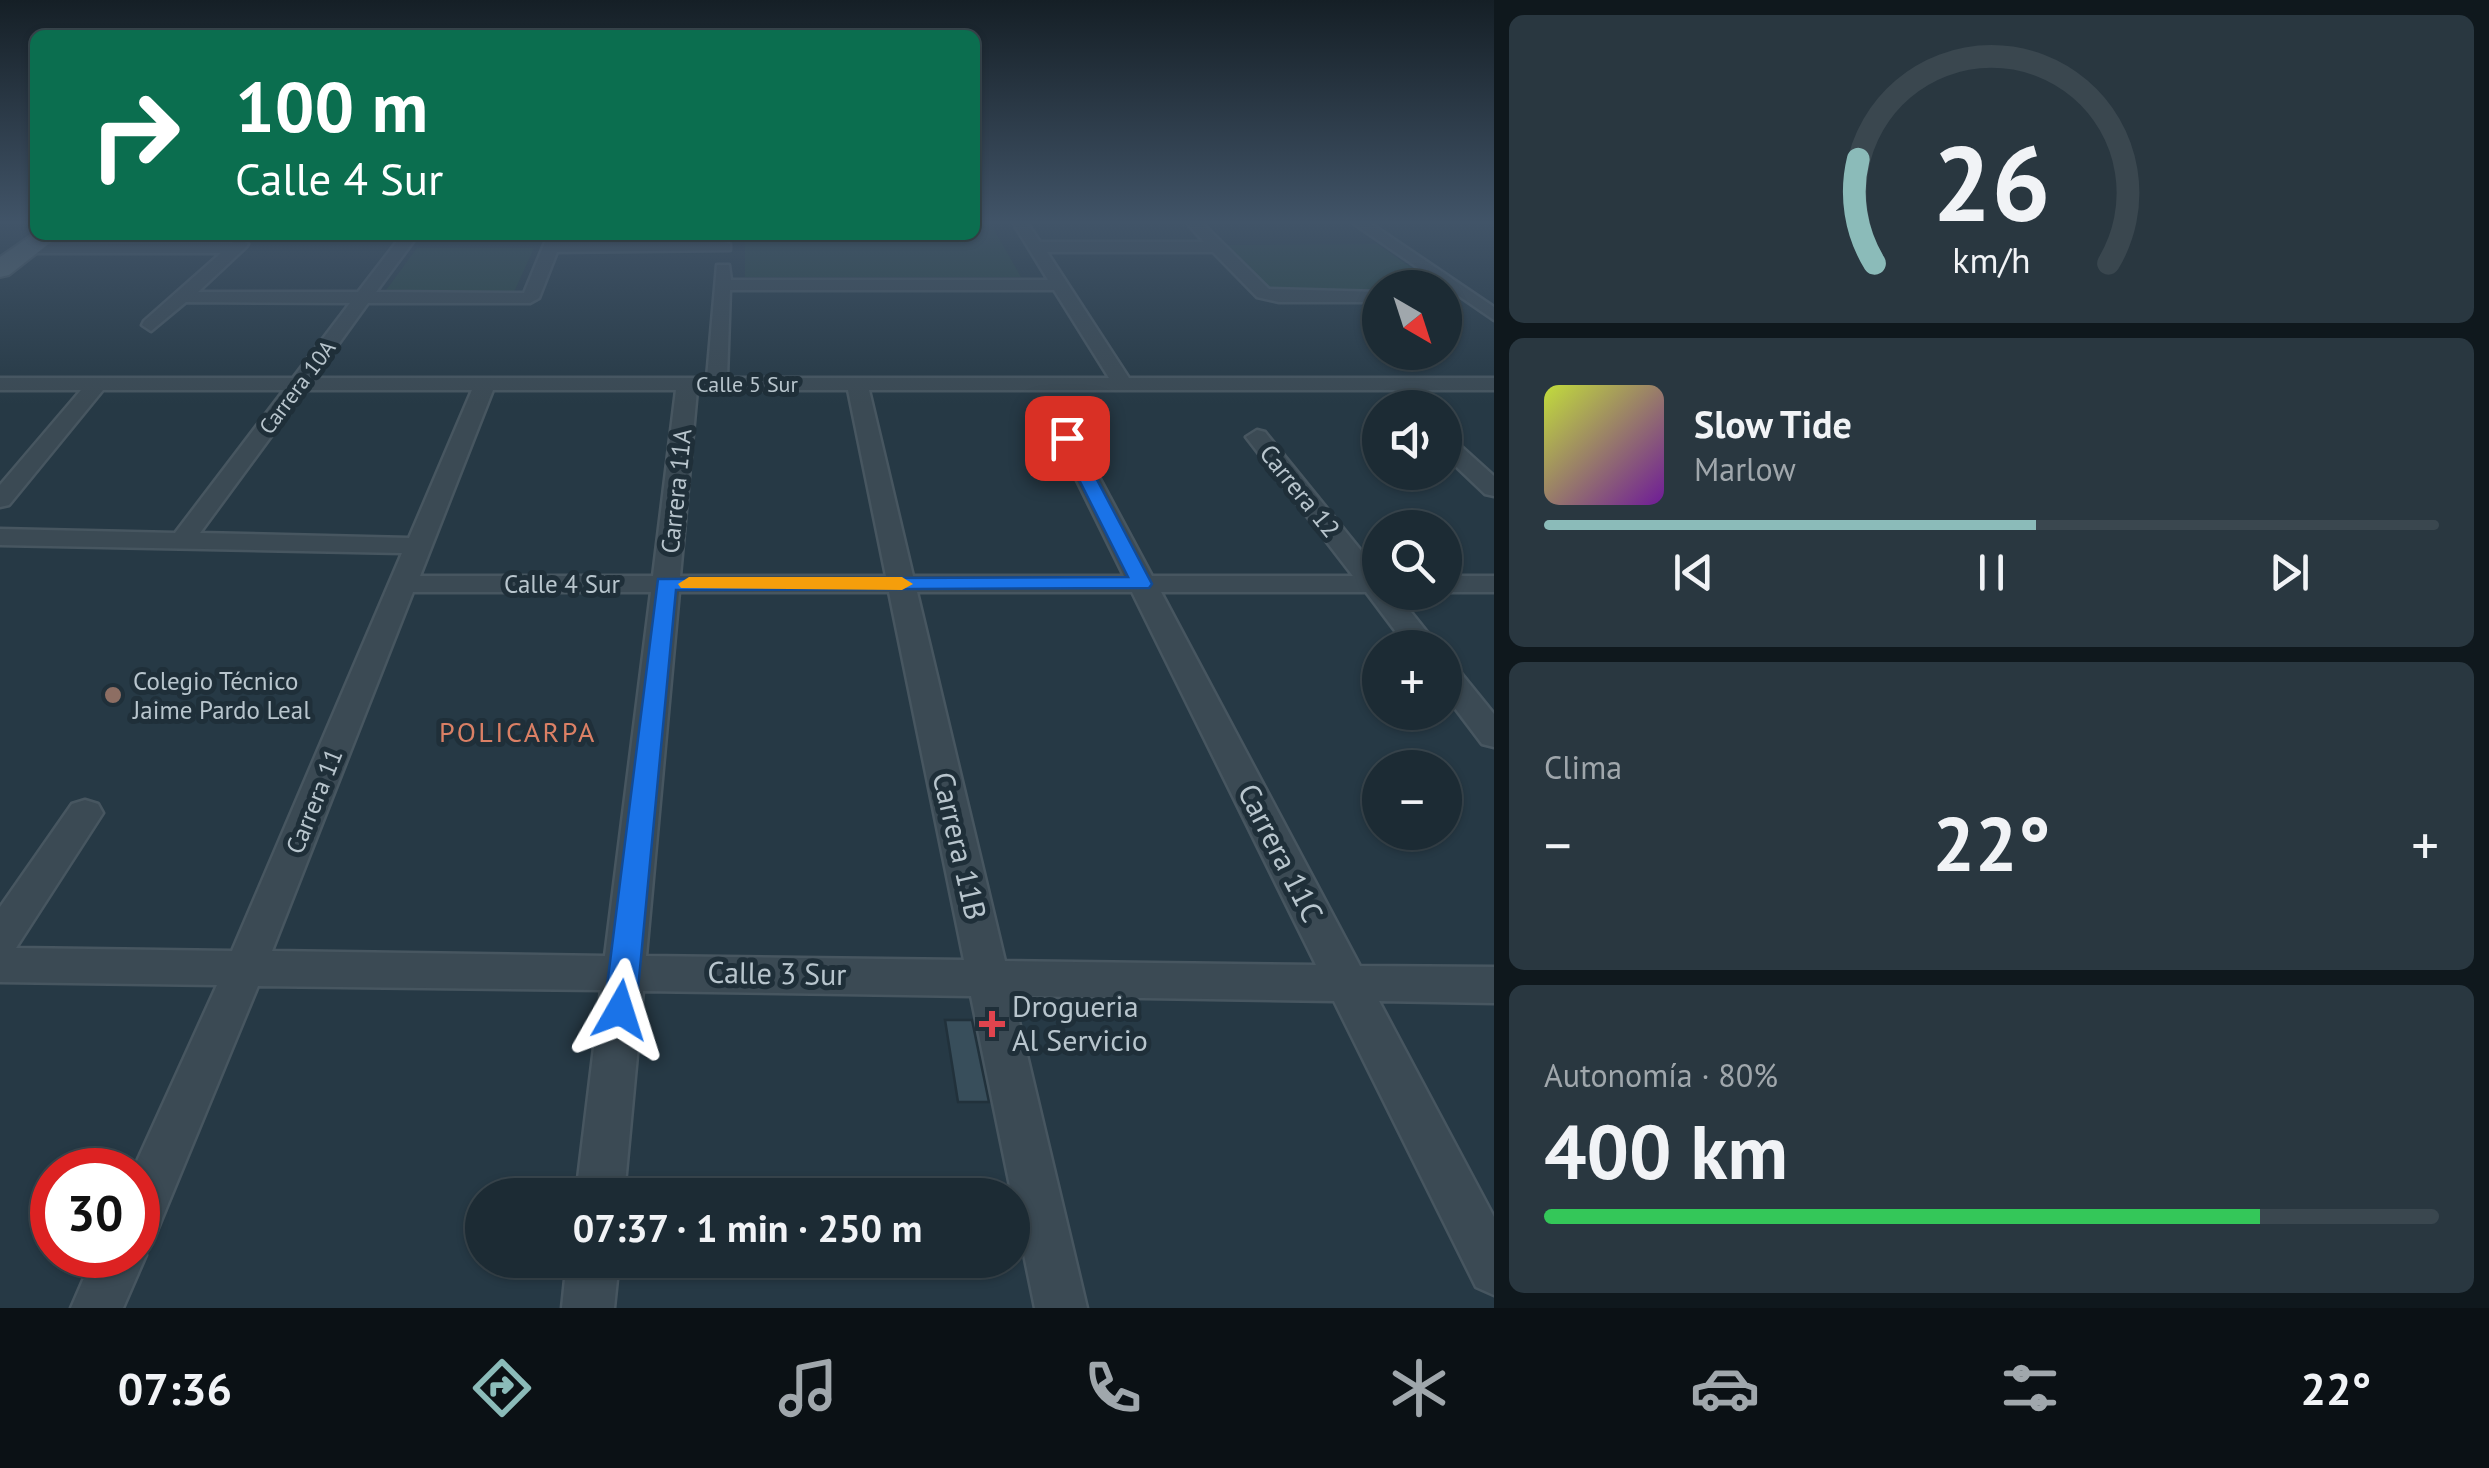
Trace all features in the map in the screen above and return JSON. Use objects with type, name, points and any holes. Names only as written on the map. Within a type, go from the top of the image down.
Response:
[{"type":"street","points":[[150,326],[198,282]]},
{"type":"street","name":"Carrera 10A","points":[[184,538],[376,282]]},
{"type":"street","points":[[181,298],[530,298],[537,282]]},
{"type":"street","name":"Carrera 11A","points":[[602,1178],[666,584],[722,282]]},
{"type":"street","points":[[1058,282],[1123,384]]},
{"type":"street","points":[[1252,282],[1263,293],[1279,297],[1362,297]]},
{"type":"street","points":[[1446,282],[1494,316]]},
{"type":"street","points":[[722,286],[1060,285]]},
{"type":"street","points":[[1462,297],[1494,297]]},
{"type":"street","name":"Calle 5 Sur","points":[[0,384],[1494,384]]},
{"type":"street","points":[[0,500],[97,384]]},
{"type":"street","name":"Carrera 11","points":[[160,1164],[245,968],[484,384]]},
{"type":"street","name":"Carrera 11B","points":[[857,384],[1061,1308]]},
{"type":"street","points":[[1380,384],[1386,390]]},
{"type":"street","name":"Carrera 12","points":[[1257,437],[1362,568]]},
{"type":"street","name":"Carrera 11C","points":[[1067,438],[1494,1269]]},
{"type":"street","points":[[1462,460],[1494,489]]},
{"type":"street","points":[[0,536],[419,546]]},
{"type":"street","name":"Calle 4 Sur","points":[[403,584],[1362,588]]},
{"type":"street","points":[[1462,584],[1494,584]]},
{"type":"street","name":"Carrera 12","points":[[1395,610],[1410,630]]},
{"type":"street","points":[[1462,696],[1494,736]]},
{"type":"street","points":[[0,939],[85,813]]},
{"type":"street","name":"Calle 3 Sur","points":[[0,964],[1494,985]]},
{"type":"street","points":[[97,1308],[110,1278]]},
{"type":"street","points":[[588,1308],[591,1278]]},
{"type":"green space","points":[[392,282],[519,282],[514,292],[384,293]]},
{"type":"green space","points":[[1263,282],[1362,282],[1362,289],[1274,292]]},
{"type":"building","points":[[945,1020],[972,1020],[989,1102],[958,1102]]},
{"type":"slow traffic","points":[[689,584],[902,584]]},
{"type":"place","name":"Colegio Técnico Jaime Pardo Leal","points":[[113,695]]},
{"type":"place","name":"Drogueria Al Servicio","points":[[992,1024]]},
{"type":"district","name":"POLICARPA","points":[[518,732]]},
{"type":"route","points":[[620,1010],[666,584],[1142,584],[1067,438]]}]
